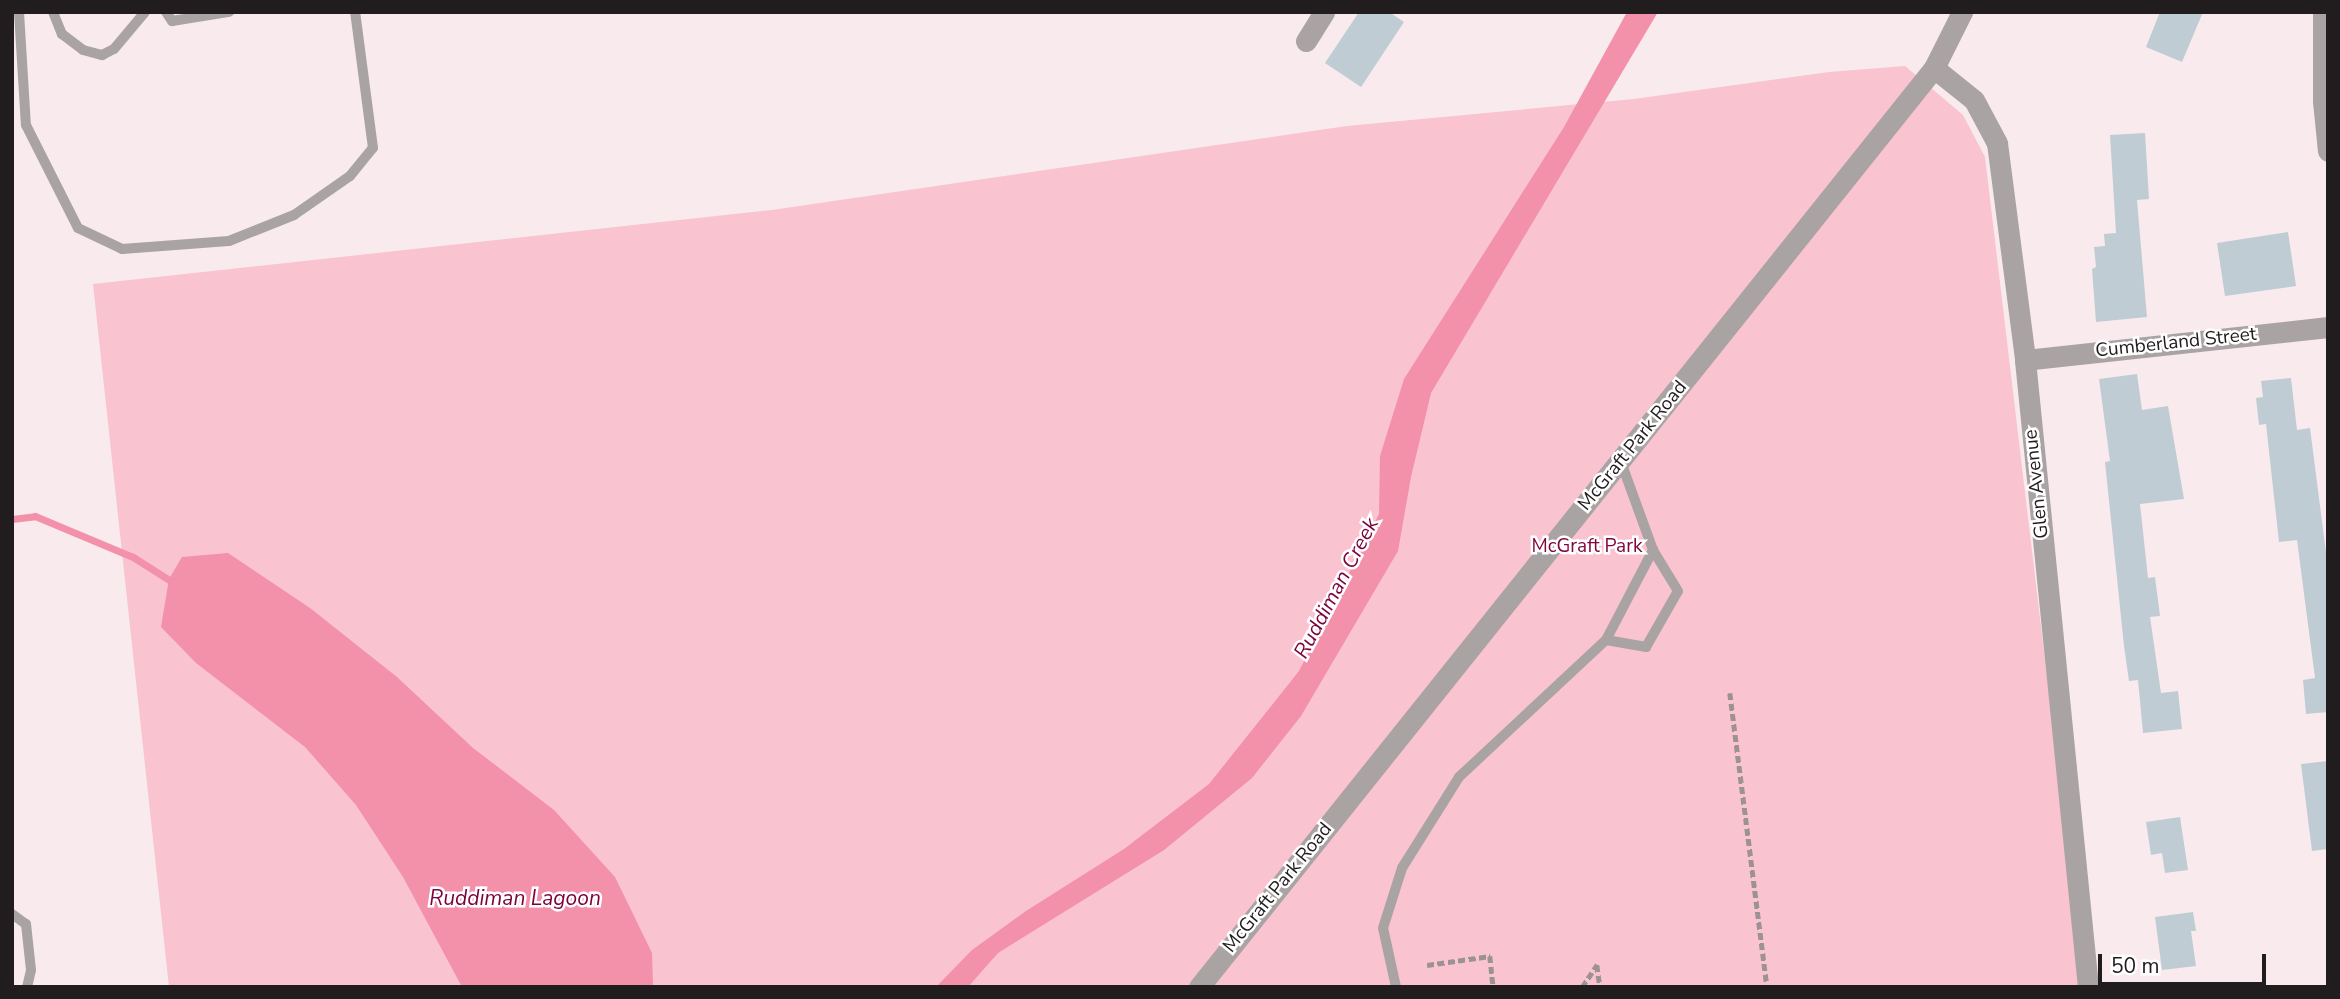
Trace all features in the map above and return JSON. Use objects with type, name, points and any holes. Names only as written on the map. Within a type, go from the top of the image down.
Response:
[{"type":"street","points":[[1306,41],[1324,12]]},
{"type":"street","points":[[1934,68],[1962,12]]},
{"type":"street","points":[[2323,12],[2323,101],[2328,151]]},
{"type":"street","name":"Glen Avenue","points":[[1934,68],[1974,100],[1997,143],[2025,360],[2088,987]]},
{"type":"street","name":"McGraft Park Road","points":[[1199,987],[1934,68]]},
{"type":"street","name":"Cumberland Street","points":[[2025,360],[2328,327]]},
{"type":"lane","points":[[19,12],[26,125],[78,228],[122,249],[229,241],[294,215],[350,176],[373,148],[355,12]]},
{"type":"lane","points":[[53,12],[62,34],[83,50],[102,55],[114,50],[145,12]]},
{"type":"lane","points":[[166,12],[172,20],[229,12]]},
{"type":"lane","points":[[1606,640],[1646,647],[1678,591],[1653,550],[1621,461]]},
{"type":"lane","points":[[1396,987],[1383,928],[1402,868],[1460,776],[1606,640],[1653,550]]},
{"type":"lane","points":[[12,914],[26,924],[31,970],[27,987]]},
{"type":"path","points":[[1730,693],[1767,987]]},
{"type":"path","points":[[1427,965],[1490,956],[1493,987]]},
{"type":"path","points":[[1581,987],[1597,965],[1600,987]]},
{"type":"green space","name":"McGraft Park","points":[[1905,66],[1963,115],[1985,157],[2084,987],[169,987],[93,284],[772,210],[1347,126],[1634,99],[1829,72]]},
{"type":"water","points":[[1627,12],[1658,12],[1431,393],[1411,477],[1398,551],[1301,716],[1252,778],[1164,850],[998,953],[968,987],[936,987],[972,950],[1026,911],[1124,849],[1209,784],[1299,671],[1379,514],[1380,456],[1404,379],[1564,127]]},
{"type":"water","name":"Ruddiman Lagoon","points":[[228,553],[310,608],[397,677],[473,748],[554,810],[615,877],[652,953],[653,987],[462,987],[403,877],[356,805],[305,747],[196,663],[161,627],[169,579],[182,557]]},
{"type":"building","points":[[1359,12],[1389,12],[1404,22],[1361,87],[1325,63]]},
{"type":"building","points":[[2160,12],[2203,12],[2182,62],[2146,47]]},
{"type":"building","points":[[2145,133],[2149,199],[2137,200],[2147,317],[2096,322],[2092,269],[2096,267],[2094,247],[2105,246],[2104,234],[2116,233],[2110,135]]},
{"type":"building","points":[[2288,232],[2296,286],[2225,296],[2217,243]]},
{"type":"building","points":[[2137,374],[2142,410],[2168,406],[2184,499],[2140,504],[2148,578],[2155,577],[2160,616],[2150,617],[2161,693],[2178,691],[2182,729],[2143,733],[2138,680],[2129,681],[2124,646],[2105,462],[2110,461],[2099,379]]},
{"type":"building","points":[[2291,378],[2297,430],[2310,428],[2328,568],[2328,712],[2306,714],[2303,680],[2315,678],[2297,540],[2279,542],[2266,424],[2259,425],[2256,398],[2263,397],[2261,381]]},
{"type":"building","points":[[2328,761],[2328,849],[2312,851],[2301,764]]},
{"type":"building","points":[[2180,817],[2188,870],[2165,873],[2162,853],[2151,855],[2146,822]]},
{"type":"building","points":[[2193,912],[2196,931],[2191,931],[2196,966],[2162,970],[2155,917]]},
{"type":"waterway","points":[[12,519],[35,516],[133,557],[174,583]]},
{"type":"water label","name":"Ruddiman Creek","points":[[1336,588]]}]
